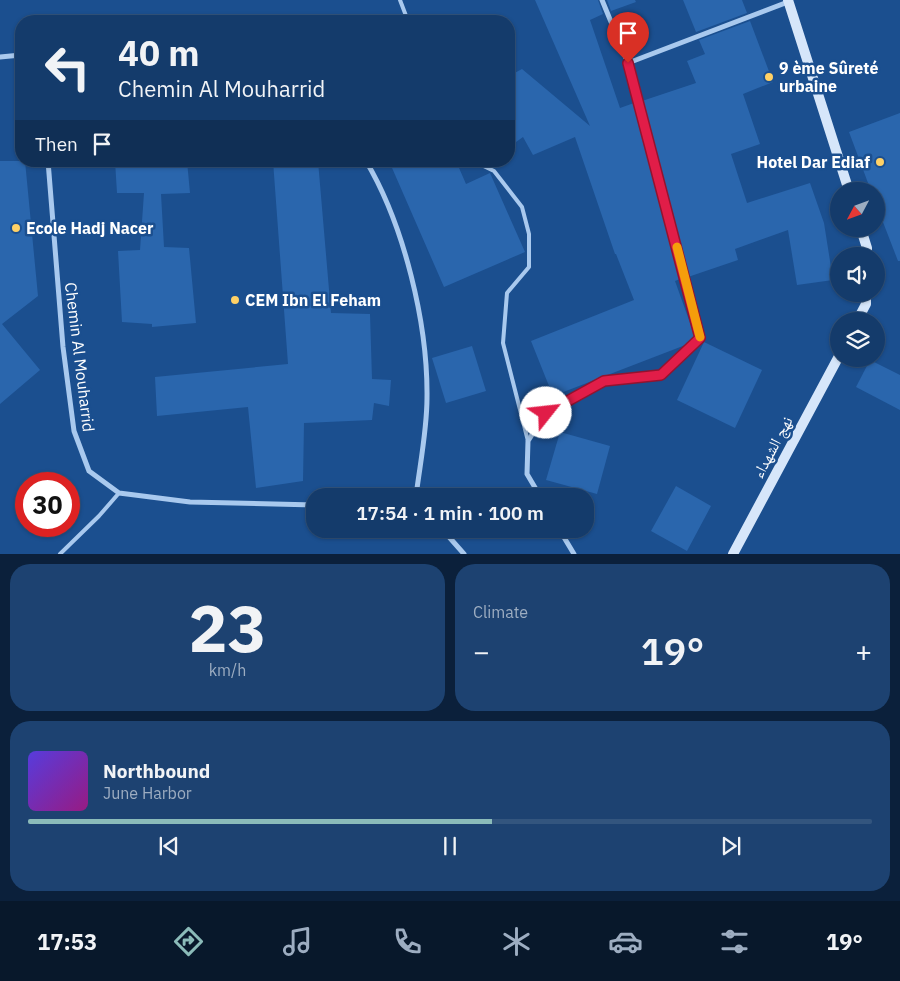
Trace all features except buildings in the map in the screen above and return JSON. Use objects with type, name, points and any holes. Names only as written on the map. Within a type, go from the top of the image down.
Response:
[{"type":"main road","points":[[788,1],[846,182]]},
{"type":"main road","name":"نهج الشهداء","points":[[733,554],[833,367]]},
{"type":"street","points":[[535,488],[527,474],[528,441],[546,413],[604,381],[661,375],[700,338],[628,63],[602,0]]},
{"type":"street","points":[[628,63],[788,1]]},
{"type":"street","points":[[0,57],[15,56]]},
{"type":"street","name":"Chemin Al Mouharrid","points":[[48,167],[63,347],[74,431],[89,471],[119,493],[190,502],[306,505]]},
{"type":"street","points":[[370,167],[382,188],[404,249],[426,347],[427,400],[417,488]]},
{"type":"street","points":[[450,538],[464,554]]},
{"type":"street","points":[[564,538],[574,554]]},
{"type":"lane","points":[[400,0],[406,15]]},
{"type":"lane","points":[[486,167],[494,171],[522,207],[529,234],[529,267],[507,293],[503,343],[528,441]]},
{"type":"lane","points":[[60,554],[99,516],[119,493]]},
{"type":"slow traffic","points":[[677,247],[700,337]]},
{"type":"place","name":"9 ème Sûreté urbaine","points":[[769,77]]},
{"type":"place","name":"Hotel Dar Ediaf","points":[[880,162]]},
{"type":"place","name":"Ecole Hadj Nacer","points":[[16,228]]},
{"type":"place","name":"CEM Ibn El Feham","points":[[235,300]]},
{"type":"route","points":[[546,413],[604,381],[661,375],[700,338],[628,63]]}]
